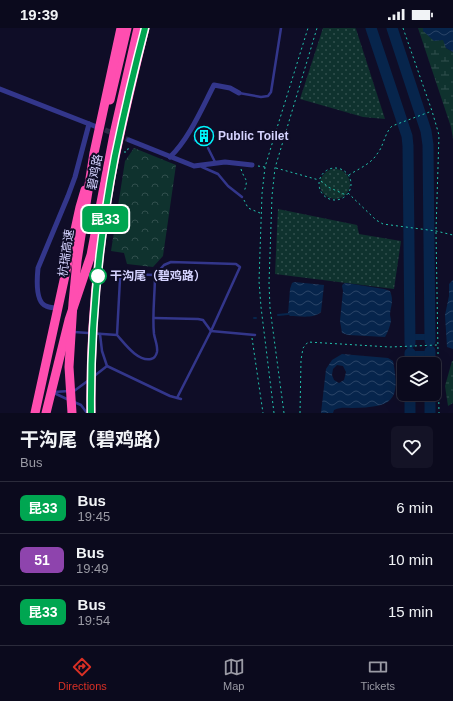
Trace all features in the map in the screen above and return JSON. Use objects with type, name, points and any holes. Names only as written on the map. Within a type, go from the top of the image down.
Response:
[{"type":"highway","name":"杭瑞高速","points":[[70,413],[70,367],[74,280],[99,130],[122,28]]},
{"type":"highway","name":"碧鸡路","points":[[35,413],[80,207],[102,130],[127,28]]},
{"type":"highway","name":"碧鸡路","points":[[46,413],[65,331],[91,255],[114,134],[138,28]]},
{"type":"highway","points":[[91,413],[92,337],[101,245],[116,155],[144,28]]},
{"type":"highway","points":[[97,413],[97,337],[101,245]]},
{"type":"street","points":[[170,156],[176,151],[187,134],[214,85],[230,88],[239,93]]},
{"type":"street","points":[[0,89],[97,127]]},
{"type":"street","points":[[59,308],[46,306],[41,303],[39,298],[37,277],[38,268],[75,177],[88,124]]},
{"type":"street","points":[[130,141],[194,166],[215,162],[252,165]]},
{"type":"lane","points":[[239,93],[261,97],[268,96],[271,92],[281,28]]},
{"type":"lane","points":[[208,148],[215,162]]},
{"type":"lane","points":[[194,166],[206,167],[218,174],[228,186],[242,197]]},
{"type":"lane","points":[[54,331],[117,335],[133,352],[147,359],[153,358],[156,356],[157,351],[154,335],[155,275],[164,265],[171,262],[236,264],[240,267],[211,331],[177,398]]},
{"type":"lane","points":[[117,335],[120,279],[127,274],[155,275]]},
{"type":"lane","points":[[154,318],[203,320],[211,331],[253,334]]},
{"type":"lane","points":[[100,334],[102,351],[107,366],[170,396],[181,399]]},
{"type":"lane","points":[[51,392],[74,391],[107,366]]},
{"type":"lane","points":[[51,392],[81,405],[87,413]]},
{"type":"path","points":[[274,413],[259,281],[265,168],[308,28]]},
{"type":"path","points":[[284,413],[270,308],[269,283],[272,196],[276,168],[318,28]]},
{"type":"path","points":[[403,28],[439,135],[436,231],[438,413]]},
{"type":"path","points":[[349,175],[378,154],[387,130],[392,126],[432,111]]},
{"type":"path","points":[[126,152],[130,141]]},
{"type":"path","points":[[252,165],[265,168]]},
{"type":"path","points":[[241,168],[247,182],[242,197],[248,208],[256,210],[262,214]]},
{"type":"path","points":[[276,168],[320,180],[328,187],[346,195]]},
{"type":"path","points":[[331,168],[342,169],[349,175],[351,184],[348,193],[336,200],[326,197],[320,188],[320,180],[324,172],[331,168]]},
{"type":"path","points":[[348,193],[376,220],[383,224],[436,231],[453,235]]},
{"type":"path","points":[[253,334],[262,413]]},
{"type":"path","points":[[300,413],[301,360],[303,348],[308,342],[390,347],[437,345]]},
{"type":"green space","points":[[323,28],[356,29],[385,119],[363,117],[300,99]]},
{"type":"green space","points":[[418,28],[423,28],[423,31],[444,39],[446,48],[453,52],[453,139],[451,127]]},
{"type":"green space","points":[[134,148],[176,165],[163,256],[153,267],[127,264],[124,253],[111,251],[125,161]]},
{"type":"green space","points":[[335,169],[346,173],[350,184],[346,195],[335,199],[324,195],[320,184],[324,173]]},
{"type":"green space","points":[[278,209],[357,225],[359,234],[401,241],[394,289],[275,274]]},
{"type":"green space","points":[[452,361],[453,403],[448,406],[445,386]]},
{"type":"water","points":[[423,28],[453,28],[453,52],[446,48],[443,40],[434,41],[423,31]]},
{"type":"water","points":[[453,280],[453,349],[447,347],[445,315],[449,296],[449,284]]},
{"type":"water","points":[[292,283],[324,285],[321,312],[314,316],[306,317],[290,316],[288,314],[290,289]]},
{"type":"water","points":[[346,283],[390,291],[392,300],[390,314],[391,321],[385,337],[348,335],[342,333],[340,321],[343,291],[342,286]]},
{"type":"water","points":[[342,354],[388,358],[393,361],[396,386],[394,394],[385,404],[366,407],[341,408],[334,410],[333,413],[321,413],[326,369],[332,360]],"holes":[[[337,365],[343,366],[346,372],[344,380],[339,383],[334,380],[332,375],[333,369]]]},
{"type":"building","name":"Public Toilet","points":[[198,127],[214,131],[210,145],[194,141]]},
{"type":"waterway","points":[[371,28],[407,136],[410,343]]},
{"type":"waterway","points":[[392,28],[426,131],[428,145],[430,341]]},
{"type":"waterway","points":[[278,315],[288,314]]},
{"type":"waterway","points":[[410,337],[430,337]]},
{"type":"waterway","points":[[430,351],[430,357]]},
{"type":"waterway","points":[[410,354],[430,354]]},
{"type":"waterway","points":[[410,401],[410,413]]},
{"type":"waterway","points":[[430,401],[430,413]]},
{"type":"tunnel","points":[[98,127],[129,140]]},
{"type":"bus line","name":"昆33","points":[[91,413],[92,337],[107,201],[126,108],[145,28]]},
{"type":"place","name":"Public Toilet","points":[[204,136]]},
{"type":"place","name":"干沟尾（碧鸡路）","points":[[98,276]]}]
